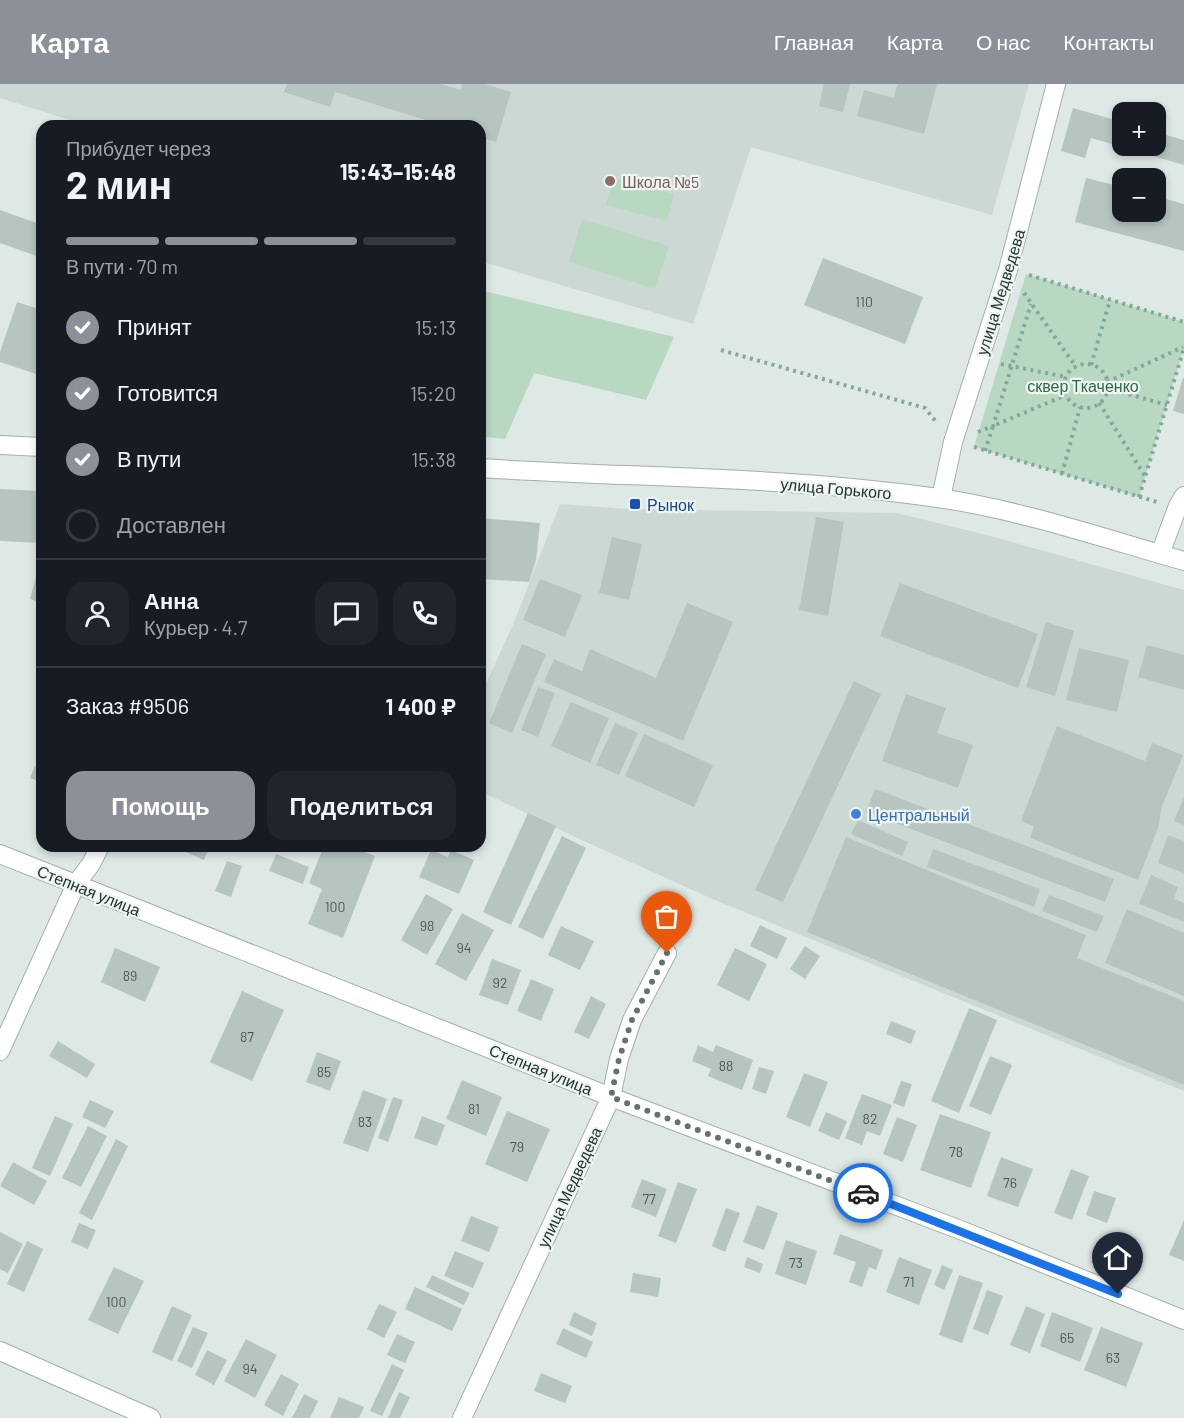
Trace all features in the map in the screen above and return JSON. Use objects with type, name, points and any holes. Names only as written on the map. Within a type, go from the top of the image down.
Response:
[{"type":"street","name":"улица Медведева","points":[[941,498],[953,442],[1008,270],[1056,84]]},
{"type":"street","points":[[0,445],[36,447]]},
{"type":"street","name":"улица Горького","points":[[486,468],[777,482],[941,498],[1023,516],[1184,561]]},
{"type":"street","points":[[1160,554],[1184,496]]},
{"type":"street","points":[[0,1051],[76,884],[97,852]]},
{"type":"street","name":"Степная улица","points":[[0,854],[611,1097],[963,1231],[1184,1320]]},
{"type":"street","name":"улица Медведева","points":[[462,1418],[611,1097],[619,1059],[632,1020],[667,953]]},
{"type":"street","points":[[0,1352],[151,1418]]},
{"type":"path","points":[[1008,270],[1076,367]]},
{"type":"path","points":[[1026,274],[1184,322]]},
{"type":"path","points":[[1091,365],[1110,300]]},
{"type":"path","points":[[986,451],[1031,304]]},
{"type":"path","points":[[1107,382],[1184,347]]},
{"type":"path","points":[[721,350],[925,408],[953,442],[1139,497],[1184,347]]},
{"type":"path","points":[[979,361],[1066,377]]},
{"type":"path","points":[[1091,365],[1102,371],[1107,388],[1099,403],[1087,408],[1080,407],[1066,395],[1064,383],[1066,377],[1076,367],[1091,365]]},
{"type":"path","points":[[1107,388],[1167,405]]},
{"type":"path","points":[[953,442],[1066,395]]},
{"type":"path","points":[[1099,403],[1145,476]]},
{"type":"path","points":[[1062,474],[1080,407]]},
{"type":"shaded area","name":"Школа №5","points":[[0,84],[1029,84],[992,215],[751,147],[693,324],[486,263],[486,120],[70,120],[0,98]]},
{"type":"shaded area","name":"Центральный","points":[[560,504],[629,509],[897,513],[994,537],[1184,590],[1184,1091],[717,901],[486,794],[486,684],[515,620]]},
{"type":"green space","points":[[614,178],[674,194],[667,221],[606,205]]},
{"type":"green space","points":[[582,219],[669,246],[655,289],[569,262]]},
{"type":"green space","name":"сквер Ткаченко","points":[[1026,274],[1184,322],[1184,348],[1139,497],[974,447]]},
{"type":"green space","points":[[486,291],[674,337],[646,400],[534,373],[505,439],[486,437]]},
{"type":"building","points":[[287,84],[441,84],[461,90],[462,84],[485,84],[511,92],[496,142],[486,139],[486,120],[426,120],[335,92],[330,107],[284,92]]},
{"type":"building","points":[[824,84],[850,84],[843,112],[819,106]]},
{"type":"building","points":[[897,84],[937,84],[924,134],[857,116],[864,90],[894,98]]},
{"type":"building","points":[[1073,108],[1112,119],[1112,144],[1091,138],[1085,158],[1061,151]]},
{"type":"building","points":[[1166,135],[1184,140],[1184,165],[1153,156],[1166,156]]},
{"type":"building","points":[[1086,178],[1112,184],[1112,222],[1166,222],[1166,199],[1184,204],[1184,251],[1075,222]]},
{"type":"building","points":[[0,210],[36,223],[36,256],[0,243]]},
{"type":"building","points":[[823,258],[923,297],[905,344],[804,305]]},
{"type":"building","points":[[17,302],[36,308],[36,374],[0,362],[0,352]]},
{"type":"building","points":[[1184,378],[1184,414],[1173,411]]},
{"type":"building","points":[[0,489],[36,491],[36,543],[0,541]]},
{"type":"building","points":[[816,517],[844,522],[828,616],[799,610]]},
{"type":"building","points":[[486,518],[540,523],[536,560],[529,582],[486,579]]},
{"type":"building","points":[[612,537],[642,544],[629,600],[599,593]]},
{"type":"building","points":[[36,576],[36,601],[30,599]]},
{"type":"building","points":[[540,579],[582,595],[565,637],[523,620]]},
{"type":"building","points":[[900,583],[1038,634],[1018,688],[880,636]]},
{"type":"building","points":[[687,603],[733,622],[683,741],[544,682],[554,659],[582,671],[590,649],[656,678]]},
{"type":"building","points":[[1046,622],[1074,631],[1055,696],[1026,687]]},
{"type":"building","points":[[522,644],[546,654],[512,733],[489,723]]},
{"type":"building","points":[[1147,645],[1184,655],[1184,690],[1138,677]]},
{"type":"building","points":[[1079,648],[1129,660],[1117,712],[1066,700]]},
{"type":"building","points":[[854,681],[881,694],[783,902],[755,890]]},
{"type":"building","points":[[538,687],[555,693],[538,737],[521,730]]},
{"type":"building","points":[[906,694],[946,708],[937,733],[973,745],[958,788],[882,761]]},
{"type":"building","points":[[571,702],[609,718],[590,763],[551,746]]},
{"type":"building","points":[[615,723],[638,733],[619,775],[596,765]]},
{"type":"building","points":[[1057,726],[1145,761],[1152,743],[1183,755],[1161,809],[1159,825],[1138,880],[1030,838],[1034,826],[1021,821]]},
{"type":"building","points":[[644,734],[713,765],[694,807],[625,776]]},
{"type":"building","points":[[35,766],[36,766],[36,780],[30,778]]},
{"type":"building","points":[[875,789],[1114,879],[1105,902],[866,812]]},
{"type":"building","points":[[1184,797],[1184,825],[1174,821]]},
{"type":"building","points":[[528,813],[556,826],[511,925],[483,912]]},
{"type":"building","points":[[858,820],[908,842],[902,856],[851,834]]},
{"type":"building","points":[[1168,835],[1184,841],[1184,873],[1158,863]]},
{"type":"building","points":[[562,836],[586,848],[543,939],[518,927]]},
{"type":"building","points":[[846,837],[1086,935],[1077,958],[1184,1001],[1184,1085],[807,932]]},
{"type":"building","points":[[933,849],[1040,889],[1034,907],[927,867]]},
{"type":"building","points":[[186,852],[207,852],[204,860]]},
{"type":"building","points":[[322,852],[365,852],[375,856],[343,938],[308,924],[322,889],[309,883]]},
{"type":"building","points":[[430,852],[448,857],[450,852],[456,852],[474,860],[459,894],[419,877]]},
{"type":"building","points":[[276,854],[309,867],[303,884],[269,871]]},
{"type":"building","points":[[227,861],[242,866],[231,897],[215,891]]},
{"type":"building","points":[[1151,875],[1178,887],[1174,899],[1184,903],[1184,922],[1139,904]]},
{"type":"building","points":[[426,894],[453,909],[427,955],[401,940]]},
{"type":"building","points":[[1049,895],[1104,916],[1097,932],[1042,911]]},
{"type":"building","points":[[1127,909],[1184,933],[1184,996],[1105,963]]},
{"type":"building","points":[[462,913],[494,930],[466,981],[435,964]]},
{"type":"building","points":[[760,925],[787,938],[777,959],[750,946]]},
{"type":"building","points":[[561,926],[594,941],[580,970],[548,955]]},
{"type":"building","points":[[805,946],[820,956],[805,979],[790,969]]},
{"type":"building","points":[[115,948],[160,967],[145,1002],[101,982]]},
{"type":"building","points":[[735,948],[767,964],[749,1001],[717,985]]},
{"type":"building","points":[[492,959],[521,970],[508,1005],[479,995]]},
{"type":"building","points":[[531,979],[554,989],[541,1021],[517,1011]]},
{"type":"building","points":[[242,991],[284,1010],[252,1081],[210,1062]]},
{"type":"building","points":[[591,996],[606,1004],[589,1039],[574,1032]]},
{"type":"building","points":[[969,1008],[997,1020],[959,1113],[931,1101]]},
{"type":"building","points":[[891,1021],[916,1031],[911,1044],[886,1034]]},
{"type":"building","points":[[58,1041],[95,1064],[87,1078],[49,1056]]},
{"type":"building","points":[[698,1045],[713,1052],[716,1045],[753,1060],[742,1090],[708,1076],[711,1069],[692,1061]]},
{"type":"building","points":[[317,1052],[341,1061],[330,1091],[306,1082]]},
{"type":"building","points":[[990,1056],[1012,1065],[991,1115],[969,1106]]},
{"type":"building","points":[[759,1067],[774,1071],[766,1094],[752,1089]]},
{"type":"building","points":[[804,1073],[828,1082],[810,1127],[786,1117]]},
{"type":"building","points":[[462,1080],[502,1097],[486,1136],[446,1119]]},
{"type":"building","points":[[901,1081],[912,1084],[904,1107],[893,1103]]},
{"type":"building","points":[[363,1090],[387,1099],[368,1152],[343,1143]]},
{"type":"building","points":[[862,1094],[892,1105],[880,1136],[867,1131],[862,1145],[845,1138]]},
{"type":"building","points":[[393,1097],[403,1100],[388,1142],[378,1138]]},
{"type":"building","points":[[90,1100],[114,1111],[105,1128],[82,1117]]},
{"type":"building","points":[[507,1111],[550,1129],[527,1182],[485,1164]]},
{"type":"building","points":[[826,1112],[847,1121],[839,1140],[818,1131]]},
{"type":"building","points":[[940,1114],[991,1132],[971,1188],[920,1170]]},
{"type":"building","points":[[55,1116],[73,1124],[50,1176],[32,1168]]},
{"type":"building","points":[[422,1116],[445,1125],[437,1146],[414,1138]]},
{"type":"building","points":[[897,1117],[917,1125],[903,1162],[883,1154]]},
{"type":"building","points":[[88,1126],[107,1136],[81,1187],[62,1178]]},
{"type":"building","points":[[116,1139],[128,1146],[92,1220],[79,1213]]},
{"type":"building","points":[[1001,1157],[1033,1169],[1018,1207],[987,1196]]},
{"type":"building","points":[[13,1162],[47,1181],[34,1205],[0,1186]]},
{"type":"building","points":[[1071,1169],[1089,1176],[1072,1220],[1054,1213]]},
{"type":"building","points":[[642,1179],[667,1189],[656,1217],[631,1207]]},
{"type":"building","points":[[678,1182],[697,1189],[676,1243],[658,1236]]},
{"type":"building","points":[[1094,1191],[1116,1198],[1107,1223],[1086,1215]]},
{"type":"building","points":[[757,1205],[778,1213],[764,1250],[743,1242]]},
{"type":"building","points":[[726,1208],[740,1213],[725,1252],[712,1246]]},
{"type":"building","points":[[471,1216],[499,1227],[489,1252],[461,1241]]},
{"type":"building","points":[[1184,1220],[1184,1261],[1169,1255]]},
{"type":"building","points":[[79,1223],[96,1230],[88,1249],[71,1242]]},
{"type":"building","points":[[0,1232],[23,1244],[8,1273],[0,1269]]},
{"type":"building","points":[[840,1234],[883,1250],[876,1270],[869,1267],[862,1287],[849,1282],[856,1262],[833,1254]]},
{"type":"building","points":[[786,1240],[817,1251],[806,1285],[775,1274]]},
{"type":"building","points":[[27,1241],[43,1249],[24,1292],[7,1284]]},
{"type":"building","points":[[455,1251],[484,1263],[473,1288],[444,1276]]},
{"type":"building","points":[[747,1257],[763,1264],[760,1273],[744,1267]]},
{"type":"building","points":[[899,1257],[932,1270],[919,1305],[886,1292]]},
{"type":"building","points":[[942,1265],[953,1270],[944,1290],[934,1285]]},
{"type":"building","points":[[114,1267],[144,1281],[118,1334],[88,1320]]},
{"type":"building","points":[[633,1273],[661,1278],[658,1297],[630,1292]]},
{"type":"building","points":[[432,1275],[470,1293],[464,1305],[426,1287]]},
{"type":"building","points":[[959,1275],[983,1283],[962,1343],[939,1335]]},
{"type":"building","points":[[415,1287],[462,1309],[452,1331],[405,1309]]},
{"type":"building","points":[[987,1290],[1003,1296],[988,1335],[973,1329]]},
{"type":"building","points":[[379,1304],[397,1312],[384,1338],[367,1329]]},
{"type":"building","points":[[172,1306],[192,1315],[172,1361],[152,1352]]},
{"type":"building","points":[[1026,1306],[1045,1314],[1030,1353],[1010,1345]]},
{"type":"building","points":[[574,1312],[597,1323],[592,1336],[569,1325]]},
{"type":"building","points":[[1052,1312],[1093,1328],[1080,1362],[1040,1346]]},
{"type":"building","points":[[193,1327],[208,1333],[192,1368],[177,1361]]},
{"type":"building","points":[[1101,1327],[1143,1343],[1126,1387],[1084,1370]]},
{"type":"building","points":[[563,1328],[593,1342],[586,1358],[556,1344]]},
{"type":"building","points":[[397,1334],[415,1342],[405,1363],[387,1355]]},
{"type":"building","points":[[246,1339],[277,1355],[255,1398],[224,1381]]},
{"type":"building","points":[[207,1350],[227,1360],[214,1385],[195,1375]]},
{"type":"building","points":[[392,1364],[404,1370],[382,1416],[370,1411]]},
{"type":"building","points":[[541,1373],[572,1386],[565,1403],[534,1391]]},
{"type":"building","points":[[281,1374],[299,1384],[283,1416],[264,1405]]},
{"type":"building","points":[[399,1392],[410,1397],[400,1418],[388,1418]]},
{"type":"building","points":[[304,1394],[318,1401],[310,1418],[292,1418]]},
{"type":"building","points":[[339,1397],[364,1407],[359,1418],[330,1418]]},
{"type":"way so far","points":[[667,953],[632,1020],[619,1059],[611,1097],[863,1193]]},
{"type":"place","name":"Школа №5","points":[[610,181]]},
{"type":"place","name":"Рынок","points":[[635,504]]},
{"type":"place","name":"Центральный","points":[[856,814]]},
{"type":"route","points":[[863,1193],[1118,1294]]}]
